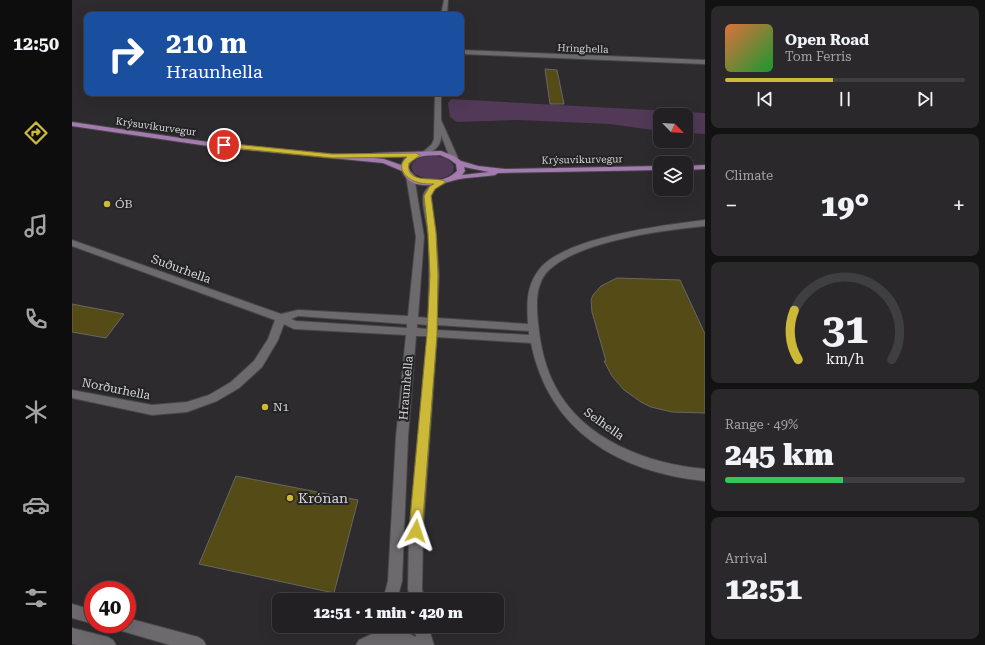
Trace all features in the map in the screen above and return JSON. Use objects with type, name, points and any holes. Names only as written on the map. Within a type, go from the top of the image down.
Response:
[{"type":"main road","name":"Krýsuvíkurvegur","points":[[72,124],[208,144],[384,161],[404,169]]},
{"type":"main road","name":"Krýsuvíkurvegur","points":[[332,156],[416,155],[427,152]]},
{"type":"main road","points":[[427,152],[441,153],[454,158],[460,163],[461,171],[455,178]]},
{"type":"main road","points":[[410,176],[404,169],[407,161],[416,155]]},
{"type":"main road","name":"Krýsuvíkurvegur","points":[[460,163],[477,168],[505,171],[653,168]]},
{"type":"main road","points":[[693,168],[705,168]]},
{"type":"main road","name":"Krýsuvíkurvegur","points":[[410,176],[424,182],[443,182],[455,178],[474,177],[505,171]]},
{"type":"street","points":[[444,12],[446,0]]},
{"type":"street","name":"Hringhella","points":[[464,52],[705,62]]},
{"type":"street","points":[[427,152],[437,143],[438,96]]},
{"type":"street","points":[[438,115],[454,158]]},
{"type":"street","name":"Hraunhella","points":[[392,593],[395,581],[402,437],[410,332],[420,237],[410,176]]},
{"type":"street","name":"Hraunhella","points":[[415,593],[416,531],[432,334],[434,275],[432,233],[427,196],[432,188],[443,182]]},
{"type":"street","name":"Selhella","points":[[705,223],[652,231],[579,249],[561,256],[546,268],[535,283],[531,300],[535,339],[546,377],[555,395],[577,424],[617,450],[658,468],[688,475],[705,475]]},
{"type":"street","name":"Suðurhella","points":[[72,243],[191,287],[282,318],[294,325],[410,332]]},
{"type":"street","points":[[282,318],[298,313],[412,319],[534,328]]},
{"type":"street","name":"Norðurhella","points":[[72,394],[152,410],[188,407],[213,398],[235,385],[258,364],[273,340],[282,318]]},
{"type":"street","points":[[410,332],[535,339]]},
{"type":"street","points":[[72,611],[84,614]]},
{"type":"street","points":[[136,628],[198,645]]},
{"type":"street","points":[[364,645],[380,633]]},
{"type":"street","points":[[383,633],[415,645]]},
{"type":"street","points":[[423,633],[426,645]]},
{"type":"street","points":[[72,636],[89,643],[108,645]]},
{"type":"shaded area","points":[[451,99],[653,110],[653,130],[610,124],[517,120],[457,122],[450,117],[448,103]]},
{"type":"shaded area","points":[[693,112],[705,113],[705,134],[693,133]]},
{"type":"shaded area","points":[[432,156],[441,157],[450,161],[454,166],[453,172],[439,179],[427,179],[413,172],[411,166],[417,159]]},
{"type":"building","points":[[545,69],[557,70],[564,104],[550,104]]},
{"type":"building","points":[[617,278],[680,280],[705,334],[705,413],[672,412],[651,407],[624,390],[612,376],[604,361],[606,361],[592,312],[591,300],[593,295],[601,286]]},
{"type":"building","points":[[72,304],[124,314],[106,338],[72,332]]},
{"type":"building","points":[[236,476],[358,500],[334,593],[199,564]]},
{"type":"place","name":"ÓB","points":[[107,204]]},
{"type":"place","name":"N1","points":[[265,407]]},
{"type":"place","name":"Krónan","points":[[290,498]]},
{"type":"route","points":[[224,145],[332,156],[416,155],[408,159],[404,165],[404,169],[407,174],[421,182],[443,182],[432,188],[427,196],[432,233],[434,275],[432,334],[416,531]]}]
